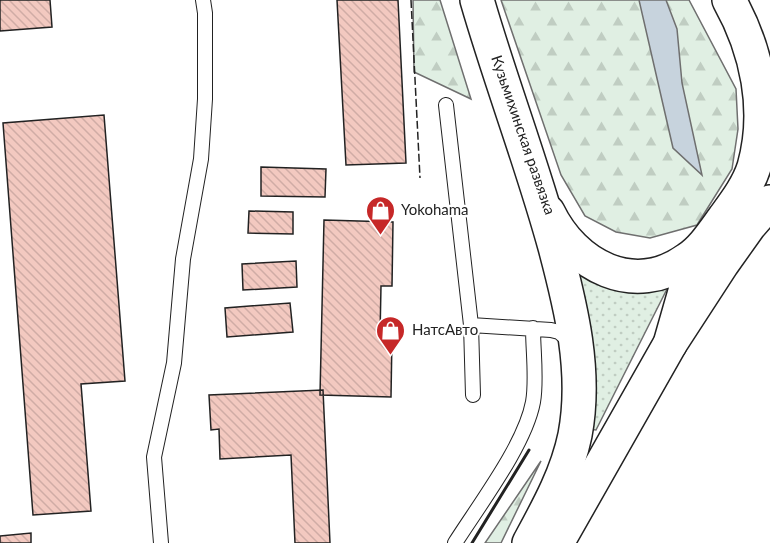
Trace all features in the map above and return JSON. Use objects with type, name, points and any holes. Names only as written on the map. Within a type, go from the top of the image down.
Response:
[{"type":"street","name":"Кузьмихинская развязка","points":[[477,0],[541,194],[555,224],[569,245],[586,260],[609,272],[639,275],[659,272],[685,261],[755,199],[752,174],[757,154],[760,94],[752,51],[729,0]]},
{"type":"street","points":[[557,543],[670,344],[749,226],[755,199],[770,159]]},
{"type":"street","points":[[530,543],[556,491],[572,444],[578,403],[576,352],[568,294],[541,194]]},
{"type":"street","points":[[670,344],[688,281],[703,246]]},
{"type":"lane","points":[[161,543],[154,457],[174,363],[183,259],[201,159],[206,99],[203,0]]},
{"type":"lane","points":[[446,105],[471,325],[473,394]]},
{"type":"lane","points":[[532,328],[558,321],[566,311],[568,294]]},
{"type":"lane","points":[[471,325],[532,328],[559,332],[567,338],[576,352]]},
{"type":"lane","points":[[454,543],[513,450],[529,416],[533,400],[532,328]]},
{"type":"green space","points":[[413,0],[440,0],[471,99],[414,72]]},
{"type":"green space","points":[[501,0],[689,0],[736,89],[738,129],[732,169],[697,225],[650,238],[616,232],[585,216],[561,175]]},
{"type":"green space","points":[[577,271],[586,278],[608,287],[645,291],[668,287],[596,430],[588,429]]},
{"type":"green space","points":[[541,461],[501,543],[485,543]]},
{"type":"shaded area","points":[[639,0],[666,0],[677,29],[682,83],[702,175],[673,148]]},
{"type":"building","points":[[0,0],[50,0],[52,27],[0,31]]},
{"type":"building","points":[[337,0],[398,0],[406,163],[346,165]]},
{"type":"building","points":[[104,115],[125,381],[81,384],[91,511],[33,515],[3,123]]},
{"type":"building","points":[[261,167],[326,169],[325,197],[261,196]]},
{"type":"building","points":[[249,211],[293,212],[293,234],[248,233]]},
{"type":"building","points":[[324,220],[393,222],[392,286],[381,286],[380,336],[392,337],[391,397],[320,395]]},
{"type":"building","points":[[296,261],[297,287],[243,290],[242,264]]},
{"type":"building","points":[[290,303],[293,332],[227,337],[225,308]]},
{"type":"building","points":[[323,390],[330,543],[295,543],[291,455],[220,459],[219,429],[211,430],[209,395]]},
{"type":"building","points":[[31,533],[31,543],[0,543],[0,536]]},
{"type":"fence","points":[[411,0],[420,178]]},
{"type":"wall","points":[[472,543],[529,450]]},
{"type":"place","name":"Yokohama","points":[[380,236]]},
{"type":"place","name":"НатсАвто","points":[[391,356]]}]
